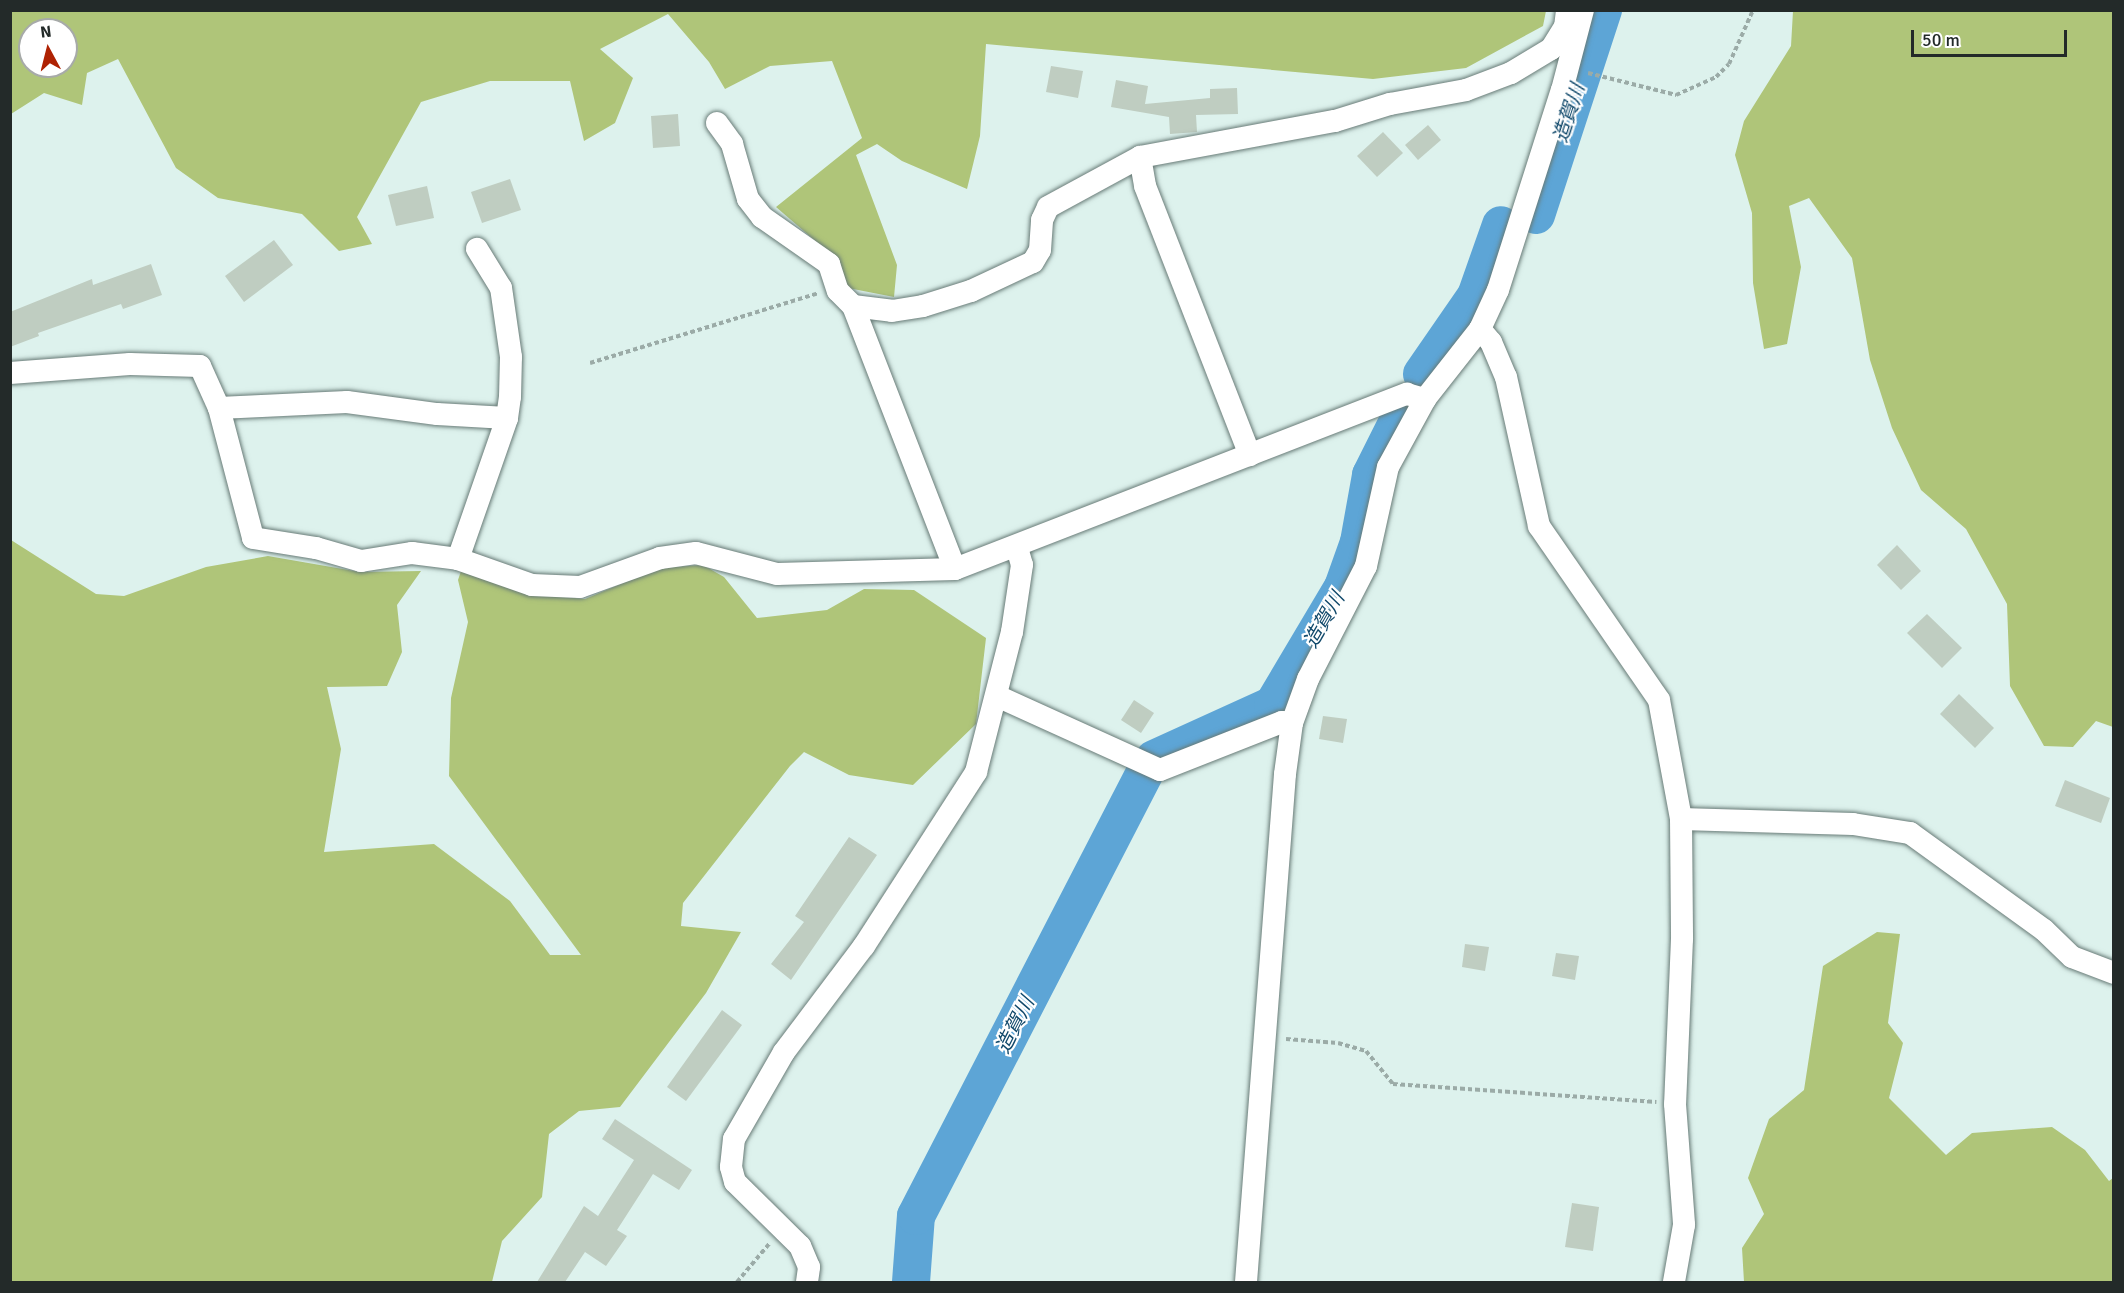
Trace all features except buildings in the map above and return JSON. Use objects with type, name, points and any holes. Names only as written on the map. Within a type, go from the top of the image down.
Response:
[{"type":"street","points":[[845,298],[892,311],[923,306],[971,291],[1033,262],[1041,250],[1042,220],[1048,207],[1140,157],[1335,121],[1390,104],[1466,90],[1511,73],[1551,50],[1565,27],[1567,10]]},
{"type":"street","points":[[1246,1282],[1285,774],[1292,723],[1308,679],[1366,566],[1388,467],[1425,399],[1480,329],[1498,290],[1562,90],[1583,10]]},
{"type":"street","points":[[717,123],[732,144],[748,199],[762,218],[830,264],[955,569]]},
{"type":"street","points":[[1140,157],[1145,186],[1250,455]]},
{"type":"street","points":[[458,559],[507,418],[511,357],[501,288],[477,249]]},
{"type":"street","points":[[1480,329],[1491,342],[1506,377],[1539,526],[1659,700],[1681,819],[1682,939],[1675,1104],[1684,1225],[1674,1282]]},
{"type":"street","points":[[10,373],[130,364],[200,366],[219,408],[253,538],[316,548],[361,561],[412,554],[458,559],[532,585],[580,587],[660,558],[696,553],[777,574],[955,569],[1017,548],[1407,394],[1425,399]]},
{"type":"street","points":[[219,408],[347,402],[437,414],[507,418]]},
{"type":"street","points":[[807,1282],[809,1267],[800,1246],[784,1226],[735,1182],[731,1167],[734,1138],[784,1052],[864,946],[976,772],[997,696],[1022,565],[1017,548]]},
{"type":"street","points":[[997,696],[1160,770],[1282,722],[1292,723]]},
{"type":"street","points":[[1681,819],[1853,824],[1910,833],[2044,930],[2072,957],[2114,973]]},
{"type":"path","points":[[1595,75],[1676,95],[1716,77],[1729,64],[1754,10]]},
{"type":"path","points":[[590,363],[845,298]]},
{"type":"path","points":[[1265,1037],[1338,1042],[1366,1051],[1393,1084],[1675,1104]]},
{"type":"path","points":[[737,1282],[784,1226]]},
{"type":"green space","points":[[11,11],[1546,11],[1543,26],[1466,68],[1373,79],[986,44],[980,136],[967,189],[902,161],[877,144],[856,155],[897,265],[894,297],[848,288],[827,251],[776,207],[862,138],[832,61],[770,66],[725,89],[709,62],[668,14],[600,49],[633,78],[615,123],[584,141],[570,81],[490,81],[421,102],[357,217],[372,244],[339,251],[302,214],[218,198],[176,168],[118,59],[87,73],[82,105],[44,93],[11,114]]},
{"type":"green space","points":[[1793,11],[2113,11],[2113,727],[2096,721],[2073,747],[2044,746],[2010,686],[2007,604],[1966,529],[1921,490],[1892,428],[1870,360],[1852,258],[1809,198],[1789,206],[1801,267],[1787,344],[1764,349],[1753,283],[1752,213],[1735,155],[1744,121],[1791,46]]},
{"type":"green space","points":[[11,540],[96,594],[124,596],[206,567],[268,556],[360,572],[421,571],[397,605],[402,652],[387,686],[327,687],[341,749],[324,852],[434,844],[510,901],[550,955],[581,955],[449,776],[451,698],[468,622],[458,580],[461,571],[552,596],[585,599],[659,568],[703,565],[724,577],[757,618],[827,610],[864,589],[914,590],[986,638],[976,724],[913,785],[849,775],[804,752],[790,766],[683,903],[681,926],[741,932],[706,993],[620,1107],[579,1111],[549,1134],[542,1197],[502,1241],[492,1282],[11,1282]]},
{"type":"green space","points":[[1877,932],[1900,934],[1888,1023],[1903,1043],[1889,1098],[1946,1155],[1972,1133],[2052,1127],[2085,1150],[2109,1181],[2113,1178],[2113,1282],[1744,1282],[1742,1248],[1764,1214],[1748,1178],[1769,1119],[1804,1090],[1823,966]]},
{"type":"waterway","name":"造賀川","points":[[1536,215],[1603,10]]},
{"type":"waterway","name":"造賀川","points":[[1422,374],[1476,296],[1501,225]]},
{"type":"waterway","name":"造賀川","points":[[1154,759],[1273,705],[1343,587],[1359,542],[1371,475],[1405,407]]},
{"type":"waterway","name":"造賀川","points":[[911,1282],[916,1216],[1144,774]]}]
